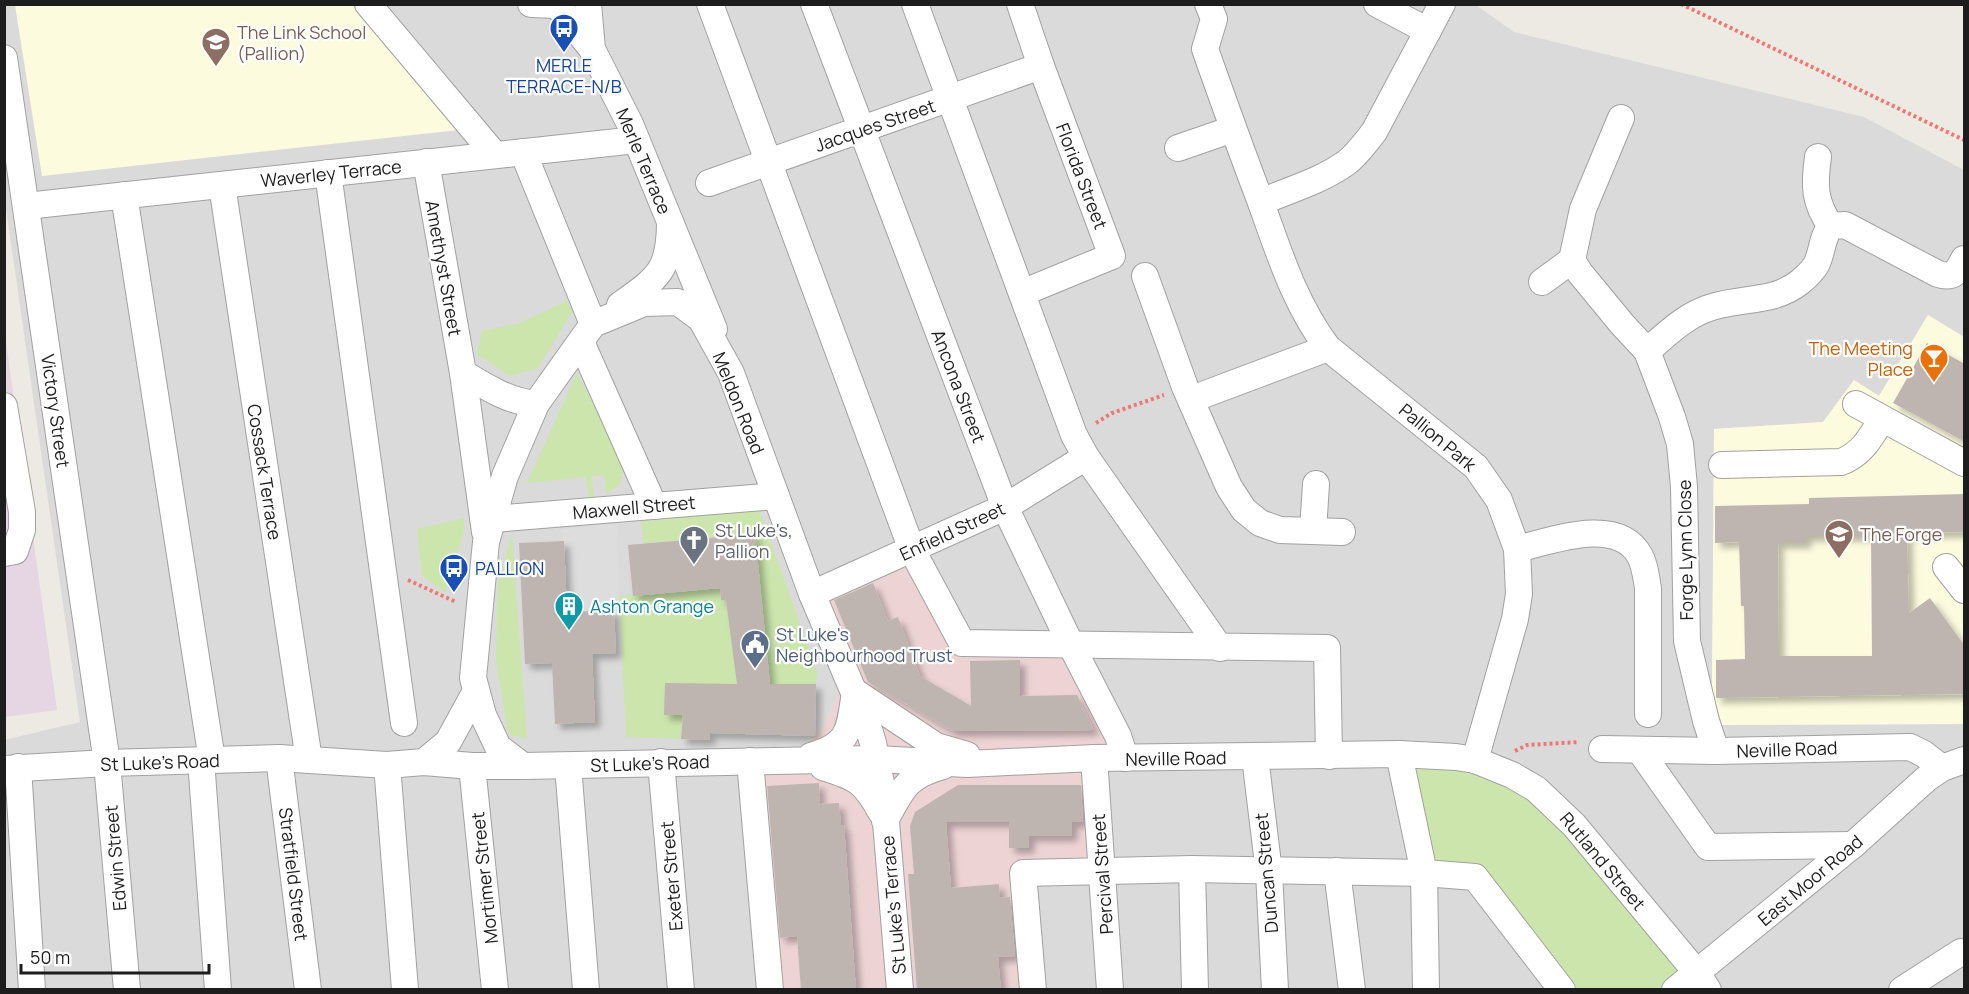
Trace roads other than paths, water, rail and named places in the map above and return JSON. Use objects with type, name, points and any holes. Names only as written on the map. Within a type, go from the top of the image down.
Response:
[{"type":"street","points":[[368,4],[495,155]]},
{"type":"street","points":[[531,4],[557,5],[592,49]]},
{"type":"street","name":"Merle Terrace","points":[[587,333],[662,271],[670,244],[670,219],[636,140],[592,49],[588,4]]},
{"type":"street","points":[[710,4],[912,550],[962,643],[1327,648],[1329,756]]},
{"type":"street","name":"Ancona Street","points":[[814,4],[1005,507],[1071,645],[1118,736],[1125,758]]},
{"type":"street","points":[[915,4],[1080,446],[1220,648]]},
{"type":"street","name":"Florida Street","points":[[1020,4],[1112,256],[1022,293]]},
{"type":"street","name":"Pallion Park","points":[[1208,4],[1214,19],[1205,49],[1278,252],[1300,306],[1328,348],[1476,467],[1499,500],[1517,549],[1519,594],[1484,763]]},
{"type":"street","points":[[1377,4],[1428,31]]},
{"type":"street","points":[[1261,202],[1324,176],[1347,163],[1359,151],[1374,132],[1442,4]]},
{"type":"street","name":"Victory Street","points":[[4,58],[107,763]]},
{"type":"street","name":"Jacques Street","points":[[709,183],[1041,66]]},
{"type":"street","points":[[1542,282],[1572,260],[1583,209],[1621,118]]},
{"type":"street","points":[[1178,148],[1233,129]]},
{"type":"street","name":"Waverley Terrace","points":[[26,206],[636,140]]},
{"type":"street","points":[[523,152],[587,333],[654,506]]},
{"type":"street","points":[[1818,157],[1815,176],[1817,201],[1821,212],[1831,226]]},
{"type":"street","name":"Amethyst Street","points":[[426,162],[489,530]]},
{"type":"street","points":[[328,173],[404,723]]},
{"type":"street","name":"Cossack Terrace","points":[[222,185],[309,760]]},
{"type":"street","points":[[124,195],[206,760],[218,990]]},
{"type":"street","points":[[670,219],[731,374]]},
{"type":"street","points":[[1647,351],[1678,326],[1703,310],[1728,303],[1756,301],[1791,289],[1816,264],[1825,233],[1831,226],[1845,225],[1947,277],[1955,274],[1965,259]]},
{"type":"street","name":"Forge Lynn Close","points":[[1572,260],[1622,324],[1647,351],[1680,444],[1686,525],[1687,641],[1706,721],[1716,751]]},
{"type":"street","points":[[1145,276],[1189,393],[1228,487],[1244,510],[1260,523],[1280,530],[1342,532]]},
{"type":"street","name":"Meldon Road","points":[[587,333],[644,303],[678,302],[701,319],[731,374],[812,594],[867,723],[877,759],[884,798],[885,821]]},
{"type":"street","points":[[523,766],[498,747],[483,715],[473,678],[478,612],[489,530],[505,476],[536,404],[587,333]]},
{"type":"street","points":[[1189,393],[1328,348]]},
{"type":"street","points":[[464,374],[522,403],[536,404]]},
{"type":"street","points":[[1856,404],[1965,463]]},
{"type":"street","points":[[4,406],[22,512],[22,530],[10,552]]},
{"type":"street","points":[[1722,465],[1841,462],[1853,458],[1861,451],[1882,419]]},
{"type":"street","name":"Enfield Street","points":[[812,594],[1005,507],[1080,446]]},
{"type":"street","points":[[1313,531],[1316,484]]},
{"type":"street","name":"Maxwell Street","points":[[489,530],[654,506],[776,496]]},
{"type":"street","points":[[1517,549],[1598,532],[1615,535],[1630,543],[1640,555],[1648,588],[1648,714]]},
{"type":"street","points":[[1946,567],[1964,589]]},
{"type":"street","points":[[424,762],[448,742],[476,691]]},
{"type":"street","points":[[793,761],[825,751],[840,743],[846,736],[855,693],[936,746],[956,753],[1003,762]]},
{"type":"street","name":"Neville Road","points":[[1602,749],[1716,751],[1910,747],[1953,764]]},
{"type":"street","points":[[1640,751],[1708,847],[1853,845]]},
{"type":"street","points":[[1399,754],[1424,873],[1426,990]]},
{"type":"street","name":"Neville Road","points":[[877,759],[950,764],[1094,758],[1399,754],[1456,757],[1484,763]]},
{"type":"street","name":"Duncan Street","points":[[1255,757],[1269,872],[1275,990]]},
{"type":"street","name":"St Luke's Road","points":[[11,768],[279,758],[387,765],[424,762],[472,766],[877,759]]},
{"type":"street","name":"Stratfield Street","points":[[279,758],[308,990]]},
{"type":"street","name":"Percival Street","points":[[1094,758],[1110,990]]},
{"type":"street","points":[[750,761],[770,990]]},
{"type":"street","points":[[793,761],[853,777],[862,783],[885,821]]},
{"type":"street","name":"Exeter Street","points":[[661,762],[681,990]]},
{"type":"street","name":"Edwin Street","points":[[107,763],[127,990]]},
{"type":"street","name":"Rutland Street","points":[[1484,763],[1536,789],[1556,806],[1702,982]]},
{"type":"street","points":[[885,821],[903,788],[914,778],[923,772],[950,764]]},
{"type":"street","name":"East Moor Road","points":[[1675,990],[1702,982],[1926,779],[1953,764]]},
{"type":"street","points":[[387,765],[405,990]]},
{"type":"street","name":"Mortimer Street","points":[[472,766],[495,990]]},
{"type":"street","points":[[568,766],[586,990]]},
{"type":"street","points":[[11,768],[32,990]]},
{"type":"street","name":"St Luke's Terrace","points":[[885,821],[900,990]]},
{"type":"street","points":[[1033,990],[1023,873],[1192,869],[1424,873],[1475,877],[1550,986]]},
{"type":"street","points":[[1192,869],[1195,990]]},
{"type":"street","points":[[1337,871],[1352,990]]},
{"type":"street","points":[[1902,990],[1961,952]]},
{"type":"place","name":"MERLE TERRACE-N/B","points":[[564,54]]},
{"type":"place","name":"The Link School (Pallion)","points":[[216,68]]},
{"type":"place","name":"The Meeting Place","points":[[1934,384]]},
{"type":"place","name":"The Forge","points":[[1839,560]]},
{"type":"place","name":"St Luke's, Pallion","points":[[694,566]]},
{"type":"place","name":"PALLION","points":[[454,594]]},
{"type":"place","name":"Ashton Grange","points":[[569,632]]},
{"type":"place","name":"St Luke's Neighbourhood Trust","points":[[755,670]]}]
